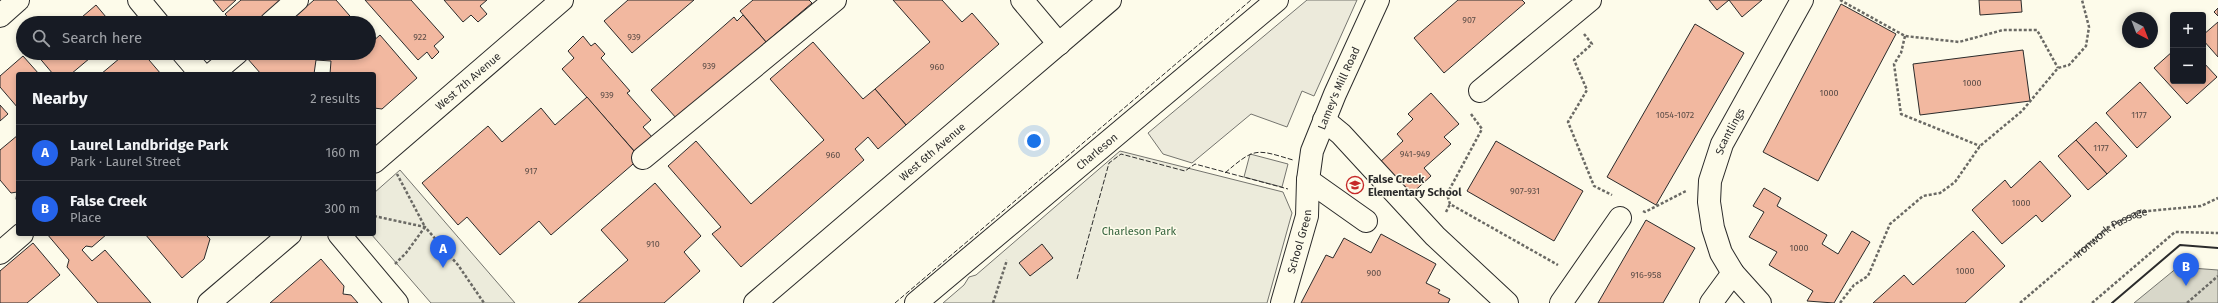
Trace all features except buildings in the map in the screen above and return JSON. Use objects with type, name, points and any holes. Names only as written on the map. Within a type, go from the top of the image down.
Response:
[{"type":"street","points":[[0,16],[18,0]]},
{"type":"street","points":[[138,0],[152,16]]},
{"type":"street","points":[[279,16],[297,0]]},
{"type":"street","name":"West 7th Avenue","points":[[376,160],[562,0]]},
{"type":"street","points":[[643,158],[835,0]]},
{"type":"street","points":[[1022,0],[1059,44]]},
{"type":"street","name":"West 6th Avenue","points":[[755,303],[1110,0]]},
{"type":"street","name":"Charleson","points":[[916,303],[1277,0]]},
{"type":"street","name":"Lamey's Mill Road","points":[[1308,180],[1312,151],[1324,120],[1378,0]]},
{"type":"street","points":[[1480,91],[1590,0]]},
{"type":"street","name":"Scantlings","points":[[1733,273],[1722,252],[1713,228],[1709,202],[1710,181],[1722,144],[1802,0]]},
{"type":"street","points":[[190,60],[199,72]]},
{"type":"street","points":[[214,72],[229,60]]},
{"type":"street","points":[[1324,120],[1341,134],[1435,236],[1507,303]]},
{"type":"street","points":[[1308,180],[1366,221]]},
{"type":"street","name":"School Green","points":[[1282,303],[1307,216],[1308,180]]},
{"type":"street","points":[[1561,303],[1578,278],[1629,213]]},
{"type":"street","points":[[0,253],[20,236]]},
{"type":"street","points":[[209,303],[288,236]]},
{"type":"street","points":[[341,236],[397,303]]},
{"type":"street","points":[[1711,303],[1733,273],[1760,303]]},
{"type":"path","points":[[1840,0],[1905,36],[1959,42],[2003,30],[2037,30],[2058,68]]},
{"type":"path","points":[[1840,303],[1854,285],[1868,276],[1890,224],[1923,196],[1940,193],[1955,182],[1980,146],[2022,111],[2058,68],[2069,65],[2086,46],[2089,27],[2082,0]]},
{"type":"path","points":[[1570,17],[1592,44],[1574,60],[1587,90],[1568,122],[1594,186],[1613,196]]},
{"type":"path","points":[[1905,36],[1901,52],[1894,64],[1901,114],[1980,146]]},
{"type":"path","points":[[1480,91],[1465,105],[1482,129],[1446,194],[1450,204],[1578,278]]},
{"type":"path","points":[[397,174],[424,227],[458,265],[484,303]]},
{"type":"path","points":[[1629,213],[1645,212],[1691,188],[1710,181]]},
{"type":"path","name":"Ironwork Passage","points":[[2020,303],[2109,227],[2138,212],[2201,206],[2218,198]]},
{"type":"path","points":[[376,216],[424,227]]},
{"type":"path","points":[[393,266],[406,254],[424,227]]},
{"type":"path","points":[[2092,303],[2175,232],[2218,233]]},
{"type":"path","points":[[993,303],[1007,260]]},
{"type":"path","points":[[2187,303],[2218,276]]},
{"type":"green space","name":"Charleson Park","points":[[1120,151],[1283,192],[1292,213],[1267,303],[943,303],[964,285],[969,277],[976,275]]},
{"type":"green space","points":[[1250,154],[1288,164],[1282,187],[1244,177]]},
{"type":"green space","points":[[400,170],[515,303],[431,303],[373,236],[376,236],[376,191]]},
{"type":"shaded area","points":[[1307,0],[1357,0],[1314,96],[1302,91],[1287,127],[1251,114],[1192,163],[1163,154],[1148,133]]},
{"type":"shaded area","points":[[2178,267],[2218,270],[2218,303],[2134,303]]},
{"type":"fence","points":[[895,303],[1251,0]]},
{"type":"fence","points":[[1225,173],[1243,158],[1256,153],[1263,152],[1293,160]]},
{"type":"fence","points":[[1077,279],[1109,163],[1121,154],[1185,171],[1195,164],[1288,189]]},
{"type":"wall","points":[[2112,303],[2180,245],[2218,248]]},
{"type":"place","name":"False Creek Elementary School","points":[[1355,185]]},
{"type":"place","name":"Laurel Landbridge Park","points":[[443,268]]},
{"type":"place","name":"False Creek","points":[[2186,286]]}]
